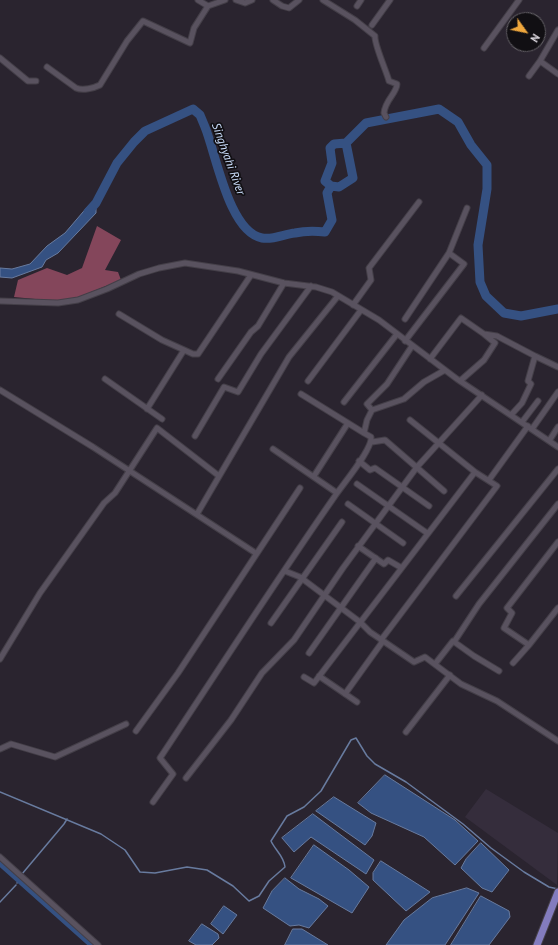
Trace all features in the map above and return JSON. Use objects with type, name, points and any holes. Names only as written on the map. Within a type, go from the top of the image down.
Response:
[{"type":"main road","points":[[537,945],[558,892]]},
{"type":"street","points":[[198,0],[208,6]]},
{"type":"street","points":[[47,67],[80,90],[96,87],[100,85],[127,40],[143,21],[190,43],[194,28],[208,6],[225,0]]},
{"type":"street","points":[[236,0],[245,3],[252,0]]},
{"type":"street","points":[[273,0],[282,6],[289,8],[299,0]]},
{"type":"street","points":[[323,0],[355,20],[375,36],[374,41],[384,63],[389,81],[397,84],[397,88],[385,105],[384,113],[386,117]]},
{"type":"street","points":[[357,6],[361,0]]},
{"type":"street","points":[[372,25],[390,0]]},
{"type":"street","points":[[484,48],[519,0]]},
{"type":"street","points":[[529,76],[540,61],[558,30]]},
{"type":"street","points":[[0,58],[28,81],[36,81]]},
{"type":"street","points":[[540,61],[558,74]]},
{"type":"street","points":[[353,305],[371,280],[369,268],[419,202]]},
{"type":"street","points":[[405,319],[449,254],[467,208]]},
{"type":"street","points":[[405,341],[464,264],[449,254]]},
{"type":"street","points":[[0,301],[58,303],[78,300],[107,289],[139,274],[185,263],[207,265],[284,283],[311,286],[332,292],[379,320],[460,381],[558,447]]},
{"type":"street","points":[[119,314],[184,350],[193,354],[198,354],[251,275]]},
{"type":"street","points":[[218,379],[251,332],[258,326],[284,283]]},
{"type":"street","points":[[195,436],[224,387],[238,392],[262,354],[311,286]]},
{"type":"street","points":[[197,514],[289,357],[338,296]]},
{"type":"street","points":[[308,381],[361,310]]},
{"type":"street","points":[[430,359],[462,318],[484,334],[495,343],[484,360],[460,381]]},
{"type":"street","points":[[344,402],[397,334]]},
{"type":"street","points":[[484,334],[497,336],[558,367]]},
{"type":"street","points":[[372,410],[367,404],[387,384],[412,346]]},
{"type":"street","points":[[147,408],[184,350]]},
{"type":"street","points":[[512,415],[522,403],[531,384],[528,381],[535,356]]},
{"type":"street","points":[[364,432],[366,420],[372,410],[404,399],[424,382],[445,370]]},
{"type":"street","points":[[105,378],[162,419]]},
{"type":"street","points":[[0,390],[130,470],[254,552]]},
{"type":"street","points":[[489,480],[558,392]]},
{"type":"street","points":[[301,394],[364,432],[371,437],[372,442]]},
{"type":"street","points":[[186,778],[231,720],[262,673],[294,640],[323,595],[417,467],[482,396]]},
{"type":"street","points":[[522,422],[538,401]]},
{"type":"street","points":[[345,694],[382,641],[497,486],[475,472],[410,420]]},
{"type":"street","points":[[314,476],[348,423]]},
{"type":"street","points":[[549,441],[558,427]]},
{"type":"street","points":[[0,659],[40,593],[130,470],[157,428],[219,476]]},
{"type":"street","points":[[153,802],[174,774],[160,758],[372,442],[385,440],[444,491]]},
{"type":"street","points":[[273,449],[337,493]]},
{"type":"street","points":[[359,461],[370,470],[375,468],[403,486],[429,506]]},
{"type":"street","points":[[456,596],[558,469]]},
{"type":"street","points":[[304,677],[314,683],[400,567],[475,472]]},
{"type":"street","points":[[357,484],[427,533]]},
{"type":"street","points":[[136,731],[178,673],[300,488]]},
{"type":"street","points":[[348,504],[403,543]]},
{"type":"street","points":[[435,664],[453,641],[454,642],[479,604],[558,504]]},
{"type":"street","points":[[271,623],[342,522]]},
{"type":"street","points":[[529,645],[504,628],[512,613],[507,608],[558,542]]},
{"type":"street","points":[[358,546],[384,564],[388,560],[400,567]]},
{"type":"street","points":[[308,653],[376,558]]},
{"type":"street","points":[[285,571],[302,579],[360,622],[382,641],[414,662],[425,657],[461,684],[504,704],[558,741]]},
{"type":"street","points":[[512,663],[529,645],[558,608]]},
{"type":"street","points":[[454,642],[499,671]]},
{"type":"street","points":[[406,732],[450,675]]},
{"type":"street","points":[[319,676],[357,702]]},
{"type":"street","points":[[0,749],[10,744],[55,757],[126,724]]},
{"type":"street","points":[[0,857],[98,945]]},
{"type":"shaded area","points":[[97,226],[121,240],[105,270],[118,272],[121,280],[76,298],[56,301],[14,297],[18,280],[47,268],[67,275],[82,268]]},
{"type":"shaded area","points":[[486,789],[558,833],[557,885],[465,817]]},
{"type":"water","points":[[96,203],[96,213],[58,253],[46,260],[42,267],[12,278],[0,277],[0,268],[12,269],[30,264],[47,246],[65,233],[89,205]]},
{"type":"water","points":[[385,775],[455,820],[478,841],[455,865],[424,837],[371,813],[358,803]]},
{"type":"water","points":[[334,797],[376,823],[372,836],[365,845],[316,811]]},
{"type":"water","points":[[313,814],[374,860],[366,874],[311,837],[294,852],[282,838]]},
{"type":"water","points":[[481,843],[509,870],[492,892],[482,888],[461,868],[466,859]]},
{"type":"water","points":[[314,845],[349,870],[369,887],[352,913],[291,878]]},
{"type":"water","points":[[381,861],[430,892],[406,911],[373,880],[373,873]]},
{"type":"water","points":[[285,878],[299,889],[319,899],[328,906],[309,928],[299,925],[290,926],[263,908],[272,891]]},
{"type":"water","points":[[467,888],[479,893],[445,945],[386,945],[404,920],[432,898]]},
{"type":"water","points":[[481,896],[509,911],[510,917],[489,945],[451,945]]},
{"type":"water","points":[[224,906],[237,915],[223,934],[211,924]]},
{"type":"water","points":[[202,924],[218,934],[219,938],[212,945],[196,945],[189,941]]},
{"type":"water","points":[[293,929],[302,929],[328,945],[285,945]]},
{"type":"waterway","name":"Singhyahi River","points":[[88,212],[96,203],[117,163],[145,131],[193,109],[200,115],[205,127],[232,207],[241,222],[251,233],[262,238],[275,238],[302,232],[325,232],[332,220],[327,193],[331,186],[339,187],[353,178],[346,143],[366,123],[439,109],[458,122],[471,145],[487,165],[487,189],[478,245],[480,282],[486,296],[504,313],[521,316],[558,309]]},
{"type":"waterway","name":"Singhyahi River","points":[[331,186],[325,181],[332,163],[330,148],[334,144],[346,143]]},
{"type":"waterway","points":[[0,792],[101,834],[125,850],[140,872],[155,873],[187,867],[207,870],[233,886],[249,901],[259,896],[269,881],[285,867],[281,856],[271,841],[287,816],[304,807],[321,791],[351,740],[356,738],[367,756],[375,764],[406,782],[524,872],[549,887],[558,889]]},
{"type":"waterway","points":[[22,874],[67,819]]},
{"type":"waterway","points":[[0,864],[91,945]]},
{"type":"waterway","points":[[0,902],[16,885]]}]
